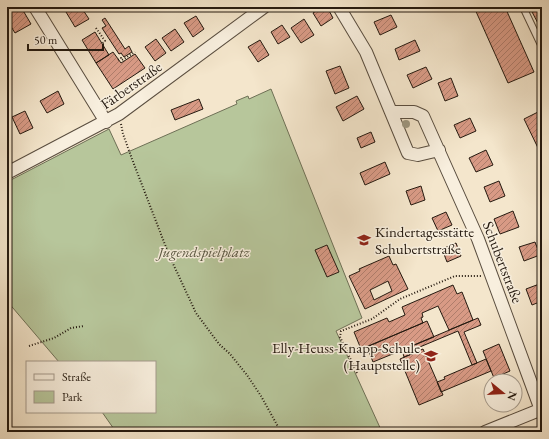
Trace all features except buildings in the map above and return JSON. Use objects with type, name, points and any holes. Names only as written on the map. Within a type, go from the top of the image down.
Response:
[{"type":"street","points":[[35,7],[106,122]]},
{"type":"street","name":"Färberstraße","points":[[7,172],[119,114],[264,7]]},
{"type":"street","points":[[339,7],[366,52],[408,154],[418,155],[439,150]]},
{"type":"street","name":"Schubertstraße","points":[[392,112],[414,112],[423,116],[478,239],[542,410]]},
{"type":"street","points":[[485,432],[542,410]]},
{"type":"lane","points":[[523,7],[542,47]]},
{"type":"path","points":[[96,28],[105,41],[102,44]]},
{"type":"path","points":[[118,60],[121,58],[122,60],[135,52]]},
{"type":"path","points":[[119,114],[123,134],[169,255],[196,313],[219,344],[230,354],[247,375],[261,396],[281,432]]},
{"type":"path","points":[[357,374],[340,337],[341,330],[372,319],[400,299],[455,276],[492,276]]},
{"type":"path","points":[[30,346],[54,338],[71,328],[84,326]]},
{"type":"green space","name":"Jugendspielplatz","points":[[271,89],[362,318],[336,331],[382,432],[116,432],[103,413],[156,413],[156,361],[58,361],[7,301],[7,182],[109,129],[121,155],[237,104],[236,101],[248,96],[249,99]]},
{"type":"place","name":"Kindertagesstätte Schubertstraße","points":[[364,240]]},
{"type":"place","name":"Elly-Heuss-Knapp-Schule (Hauptstelle)","points":[[431,356]]}]
